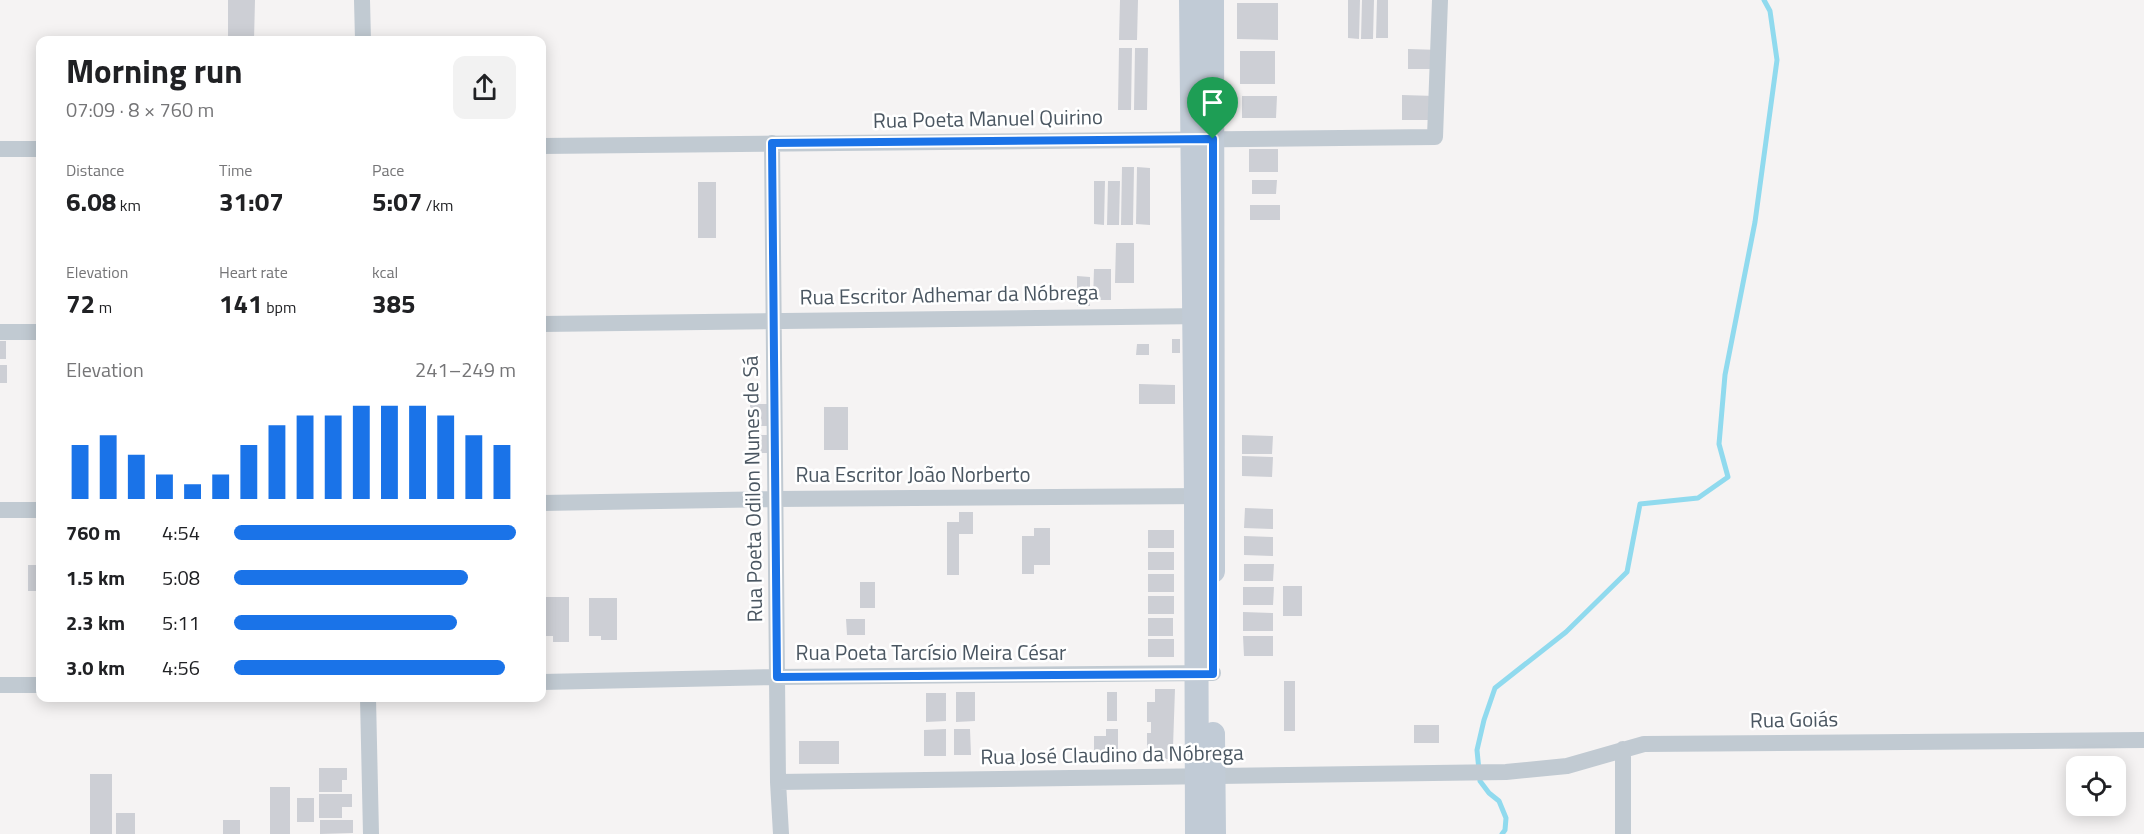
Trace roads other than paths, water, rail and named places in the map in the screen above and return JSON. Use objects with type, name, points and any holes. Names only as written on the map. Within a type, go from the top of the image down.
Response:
[{"type":"street","points":[[362,0],[363,36]]},
{"type":"street","points":[[1191,0],[1202,139],[1204,316],[1205,776],[1197,834]]},
{"type":"street","points":[[1202,139],[1212,0]]},
{"type":"street","name":"Rua Poeta Manuel Quirino","points":[[546,146],[1435,137],[1440,0]]},
{"type":"street","name":"Rua Poeta Odilon Nunes de Sá","points":[[772,143],[778,782],[781,834]]},
{"type":"street","points":[[0,149],[36,149]]},
{"type":"street","name":"Rua Escritor Adhemar da Nóbrega","points":[[546,324],[1204,316]]},
{"type":"street","points":[[0,332],[36,332]]},
{"type":"street","name":"Rua Escritor João Norberto","points":[[546,503],[1205,496]]},
{"type":"street","points":[[0,510],[36,510]]},
{"type":"street","name":"Rua Poeta Tarcísio Meira César","points":[[546,682],[777,677],[1205,674]]},
{"type":"street","points":[[0,685],[36,685]]},
{"type":"street","points":[[368,702],[371,834]]},
{"type":"street","name":"Rua Goiás","points":[[1447,773],[1534,771],[1599,758],[1644,744],[2144,740]]},
{"type":"street","points":[[1623,749],[1623,834]]},
{"type":"street","name":"Rua José Claudino da Nóbrega","points":[[778,782],[1447,773]]},
{"type":"street","points":[[1205,776],[1214,834]]},
{"type":"waterway","points":[[1502,834],[1505,830],[1506,818],[1499,801],[1480,781],[1477,750],[1495,688],[1566,632],[1627,572],[1640,504],[1698,498],[1728,477],[1719,444],[1725,375],[1755,222],[1777,60],[1770,11],[1764,0]]}]
